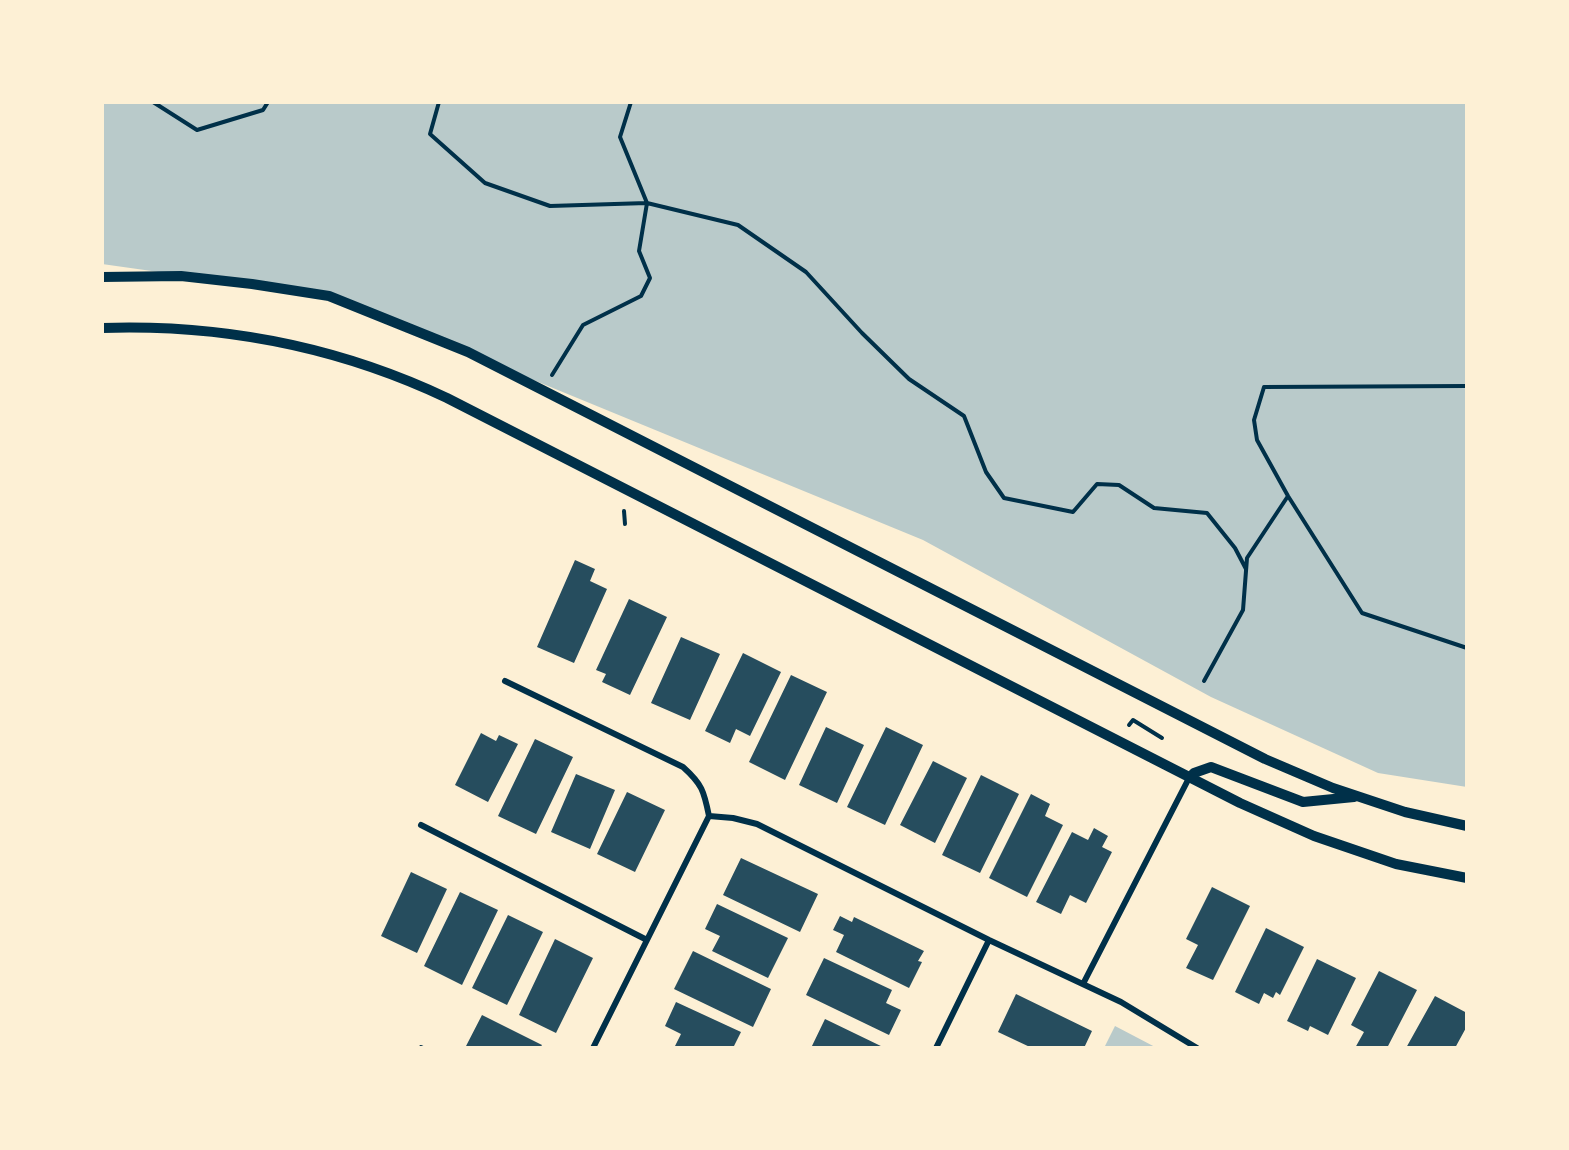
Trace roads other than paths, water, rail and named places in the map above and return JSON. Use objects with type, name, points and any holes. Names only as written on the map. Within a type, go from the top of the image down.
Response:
[{"type":"street","points":[[102,277],[181,276],[329,296],[468,352],[1265,759],[1333,788],[1405,812],[1467,826]]},
{"type":"street","points":[[102,328],[179,328],[252,337],[313,349],[405,379],[1240,803],[1314,836],[1396,864],[1467,878]]},
{"type":"street","points":[[505,681],[683,767],[703,790],[709,816],[593,1048]]},
{"type":"street","points":[[1083,984],[1194,773],[1211,767],[1303,802],[1360,797]]},
{"type":"street","points":[[709,816],[733,818],[757,824],[989,940],[1134,1009],[1197,1048]]},
{"type":"street","points":[[421,825],[646,940]]},
{"type":"street","points":[[936,1048],[989,940]]}]
